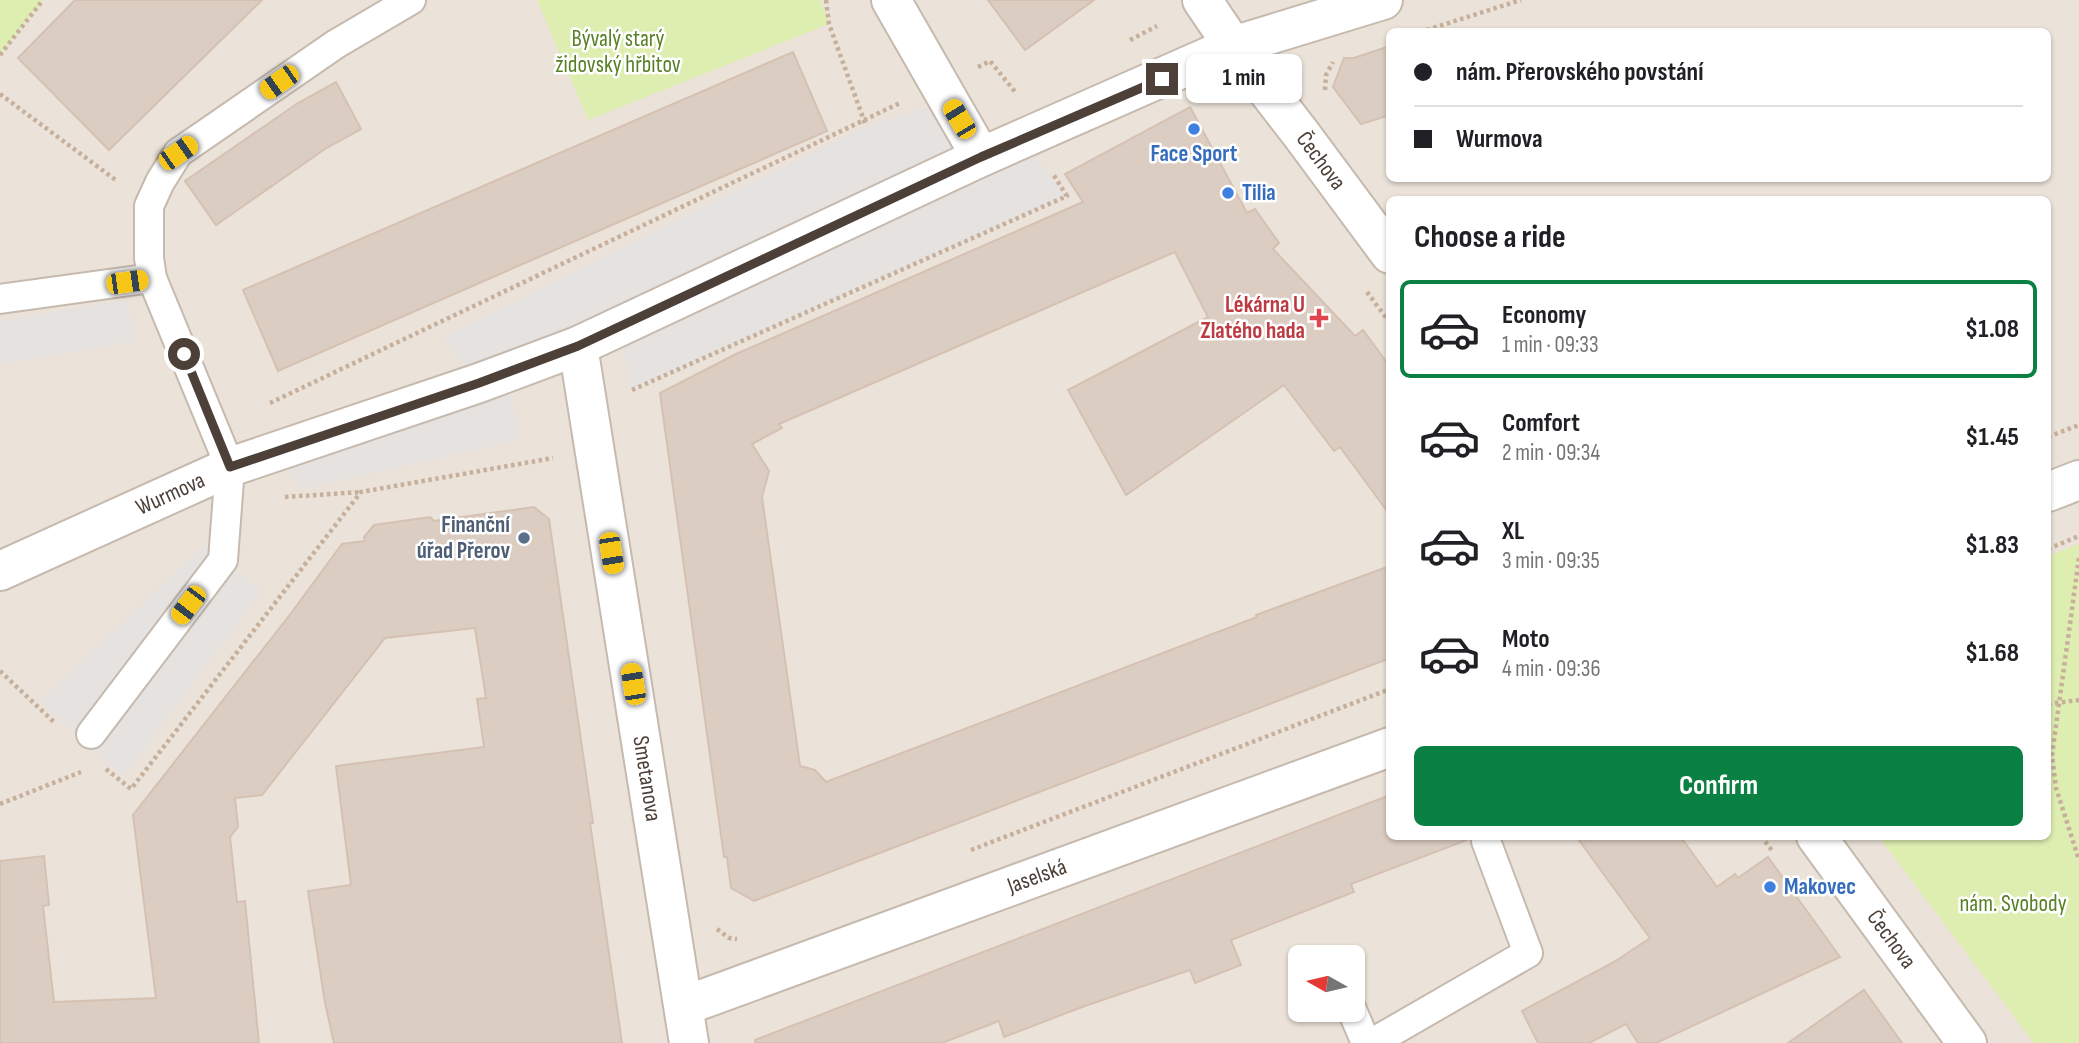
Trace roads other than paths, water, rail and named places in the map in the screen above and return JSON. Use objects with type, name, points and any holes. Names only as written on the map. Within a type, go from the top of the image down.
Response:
[{"type":"street","points":[[891,0],[981,157]]},
{"type":"street","name":"Čechova","points":[[1202,0],[1233,46],[1386,249]]},
{"type":"street","name":"Wurmova","points":[[0,571],[230,467],[479,383],[578,346],[981,157],[1233,46],[1383,0]]},
{"type":"street","name":"Smetanova","points":[[578,346],[687,1025]]},
{"type":"street","points":[[2051,491],[2079,480]]},
{"type":"street","name":"Jaselská","points":[[687,1025],[1386,749]]},
{"type":"street","name":"Čechova","points":[[1819,840],[1967,1043]]},
{"type":"lane","points":[[91,734],[223,560],[230,467],[152,278],[149,258],[149,206],[160,181],[178,153],[335,44],[411,0]]},
{"type":"lane","points":[[0,299],[152,278]]},
{"type":"lane","points":[[1372,1043],[1528,953],[1486,841]]},
{"type":"lane","points":[[1357,1022],[1366,1043]]},
{"type":"place","name":"Face Sport","points":[[1194,129]]},
{"type":"place","name":"Tilia","points":[[1228,193]]},
{"type":"place","name":"Lékárna U Zlatého hada","points":[[1319,318]]},
{"type":"place","name":"Finanční úřad Přerov","points":[[524,538]]},
{"type":"place","name":"Makovec","points":[[1770,887]]},
{"type":"park label","name":"Bývalý starý židovský hřbitov","points":[[618,52]]},
{"type":"park label","name":"nám. Svobody","points":[[2013,904]]}]
